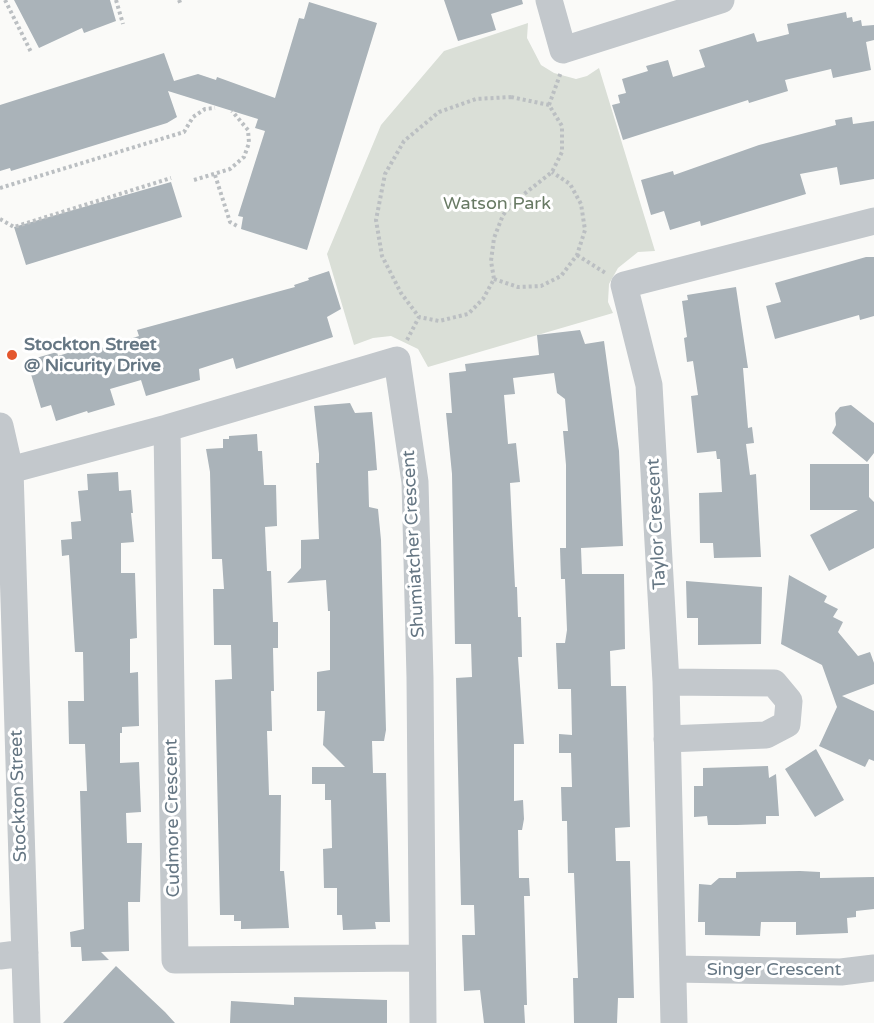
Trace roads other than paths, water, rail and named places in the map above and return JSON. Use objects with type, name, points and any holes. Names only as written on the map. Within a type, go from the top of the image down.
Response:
[{"type":"street","points":[[549,0],[563,50],[721,0]]},
{"type":"street","name":"Taylor Crescent","points":[[674,1023],[666,682],[649,385],[624,285],[874,221]]},
{"type":"street","name":"Shumiatcher Crescent","points":[[10,470],[167,428],[397,360],[415,482],[420,678],[423,1023]]},
{"type":"street","name":"Stockton Street","points":[[0,426],[10,470],[5,518],[12,954],[27,1023]]},
{"type":"street","name":"Cudmore Crescent","points":[[167,428],[175,960],[422,958]]},
{"type":"street","points":[[666,682],[774,683],[789,701],[787,724],[766,735],[667,740]]},
{"type":"street","name":"Singer Crescent","points":[[674,969],[841,972],[874,968]]},
{"type":"place","name":"Stockton Street @ Nicurity Drive","points":[[12,355]]},
{"type":"park label","name":"Watson Park","points":[[497,204]]}]
